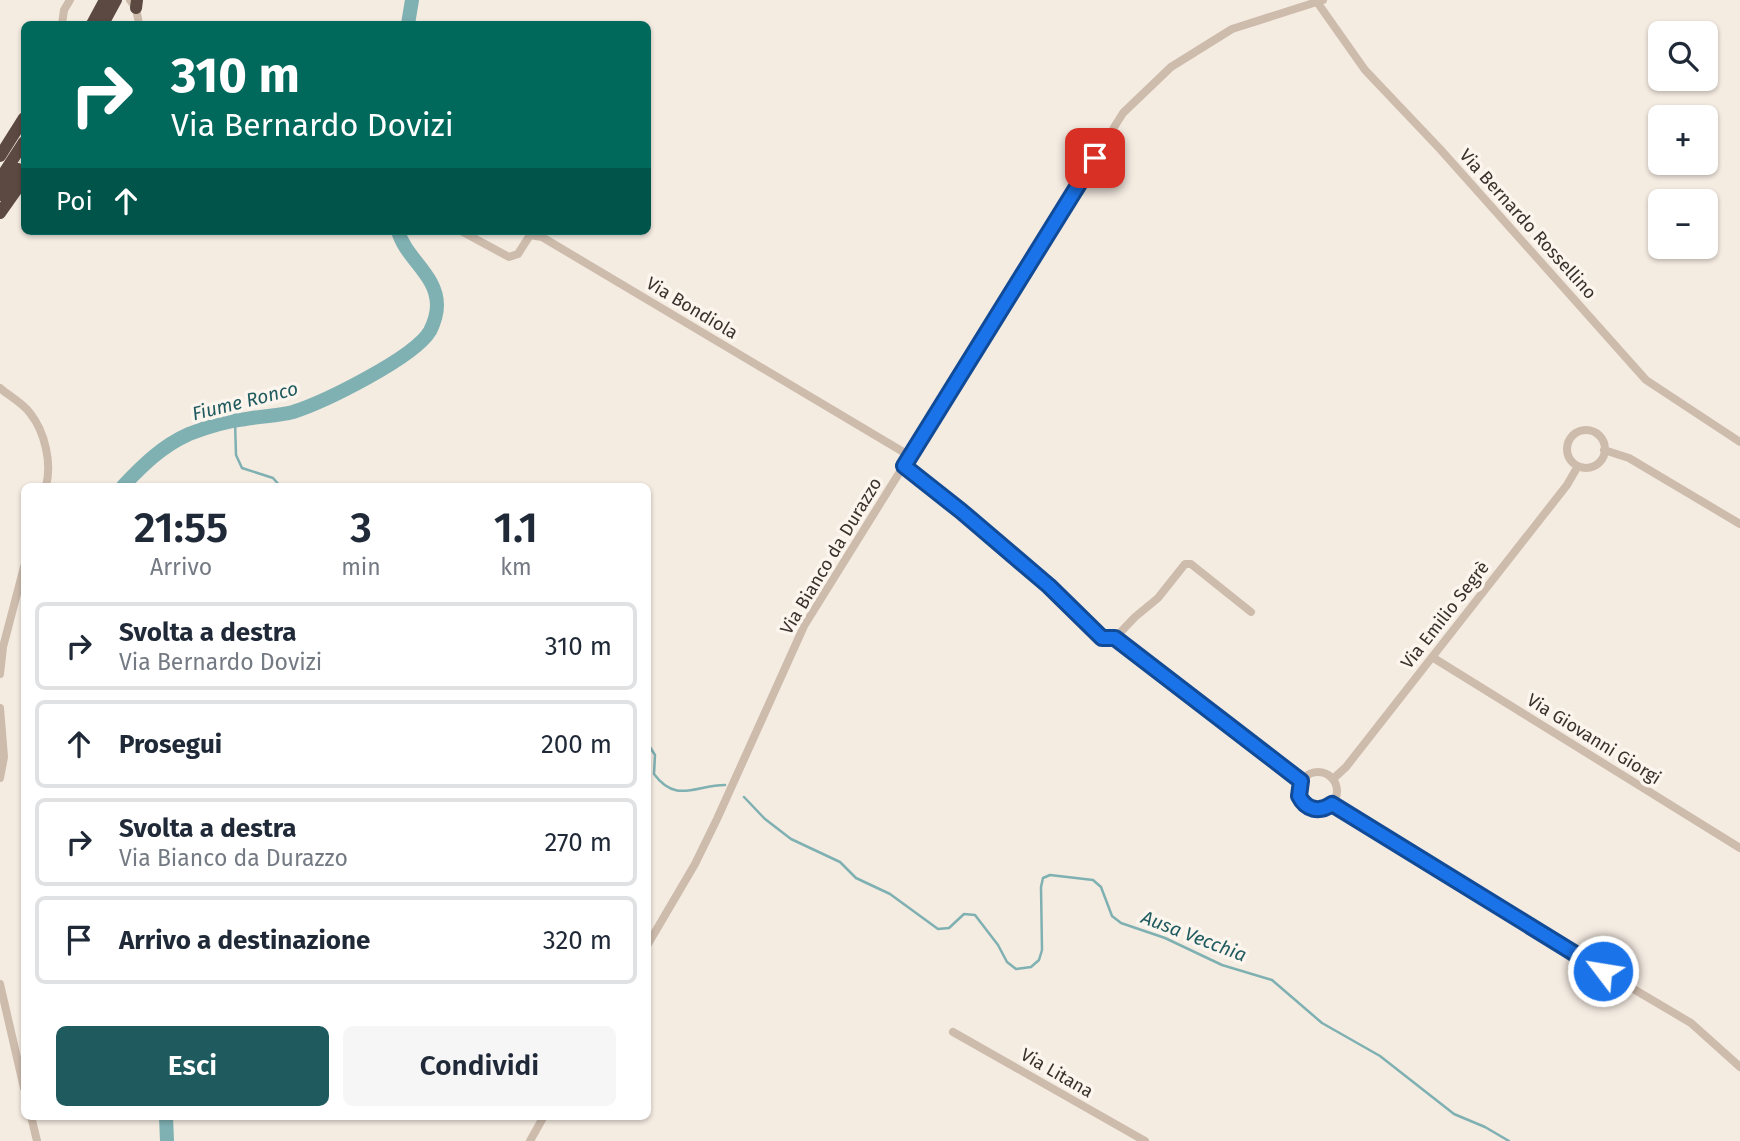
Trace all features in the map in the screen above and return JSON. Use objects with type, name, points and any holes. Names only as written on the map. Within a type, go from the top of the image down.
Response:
[{"type":"highway","points":[[94,21],[105,0]]},
{"type":"highway","points":[[105,21],[116,0]]},
{"type":"highway","points":[[0,156],[21,123]]},
{"type":"highway","points":[[0,179],[21,147]]},
{"type":"highway","points":[[0,195],[21,164]]},
{"type":"highway","points":[[0,213],[21,183]]},
{"type":"street","points":[[62,21],[64,10],[70,0]]},
{"type":"street","name":"Via Bernardo Rossellino","points":[[1320,1],[1364,70],[1440,149],[1646,380],[1740,442]]},
{"type":"street","name":"Via Bianco da Durazzo","points":[[651,939],[706,842],[804,626],[1123,113],[1171,67],[1232,29],[1320,1]]},
{"type":"street","points":[[134,3],[138,21]]},
{"type":"street","name":"Via Bondiola","points":[[468,235],[509,257],[518,254],[530,235],[542,237],[910,456]]},
{"type":"street","points":[[0,388],[30,412],[44,439],[49,475],[47,483]]},
{"type":"street","points":[[1592,432],[1601,439],[1604,450],[1600,461],[1590,467],[1578,466],[1569,458],[1567,447],[1576,433],[1592,432]]},
{"type":"street","points":[[1604,450],[1629,458],[1740,524]]},
{"type":"street","points":[[904,466],[1039,578],[1102,638],[1115,638],[1301,781]]},
{"type":"street","name":"Via Emilio Segrè","points":[[1333,779],[1346,767],[1567,485],[1578,466]]},
{"type":"street","points":[[1115,638],[1156,600],[1185,564],[1191,564],[1251,612]]},
{"type":"street","points":[[0,674],[21,579]]},
{"type":"street","name":"Via Giovanni Giorgi","points":[[1432,657],[1740,848]]},
{"type":"street","points":[[0,708],[4,757],[0,778]]},
{"type":"street","points":[[1319,771],[1327,773],[1333,779],[1337,790],[1332,804],[1317,810],[1306,806],[1299,796],[1301,781],[1306,775],[1319,771]]},
{"type":"street","points":[[1332,804],[1691,1023],[1740,1067]]},
{"type":"street","points":[[0,984],[21,1075]]},
{"type":"street","name":"Via Litana","points":[[953,1032],[1145,1141]]},
{"type":"street","points":[[32,1120],[37,1141]]},
{"type":"street","points":[[530,1141],[542,1120]]},
{"type":"waterway","name":"Fiume Ronco","points":[[408,21],[412,0]]},
{"type":"waterway","name":"Fiume Ronco","points":[[126,483],[162,450],[189,434],[224,423],[293,412],[307,407],[367,378],[421,342],[430,331],[435,318],[436,294],[400,235]]},
{"type":"waterway","name":"Ausa Vecchia","points":[[235,421],[236,455],[242,468],[273,478],[277,483]]},
{"type":"waterway","name":"Ausa Vecchia","points":[[651,749],[655,755],[654,774],[670,788],[687,791],[725,785]]},
{"type":"waterway","name":"Ausa Vecchia","points":[[744,797],[765,819],[791,839],[840,862],[856,878],[890,894],[938,929],[949,928],[964,914],[975,915],[998,945],[1007,962],[1016,969],[1031,967],[1039,960],[1042,950],[1043,878],[1050,875],[1093,880],[1101,887],[1112,916],[1121,923],[1165,938],[1222,965],[1272,980],[1322,1023],[1380,1056],[1454,1114],[1509,1141]]},
{"type":"waterway","name":"Fiume Ronco","points":[[166,1120],[167,1141]]},
{"type":"route","points":[[1095,158],[904,466],[1049,586],[1102,638],[1115,638],[1301,781],[1299,796],[1306,806],[1317,810],[1332,804],[1603,971]]}]
